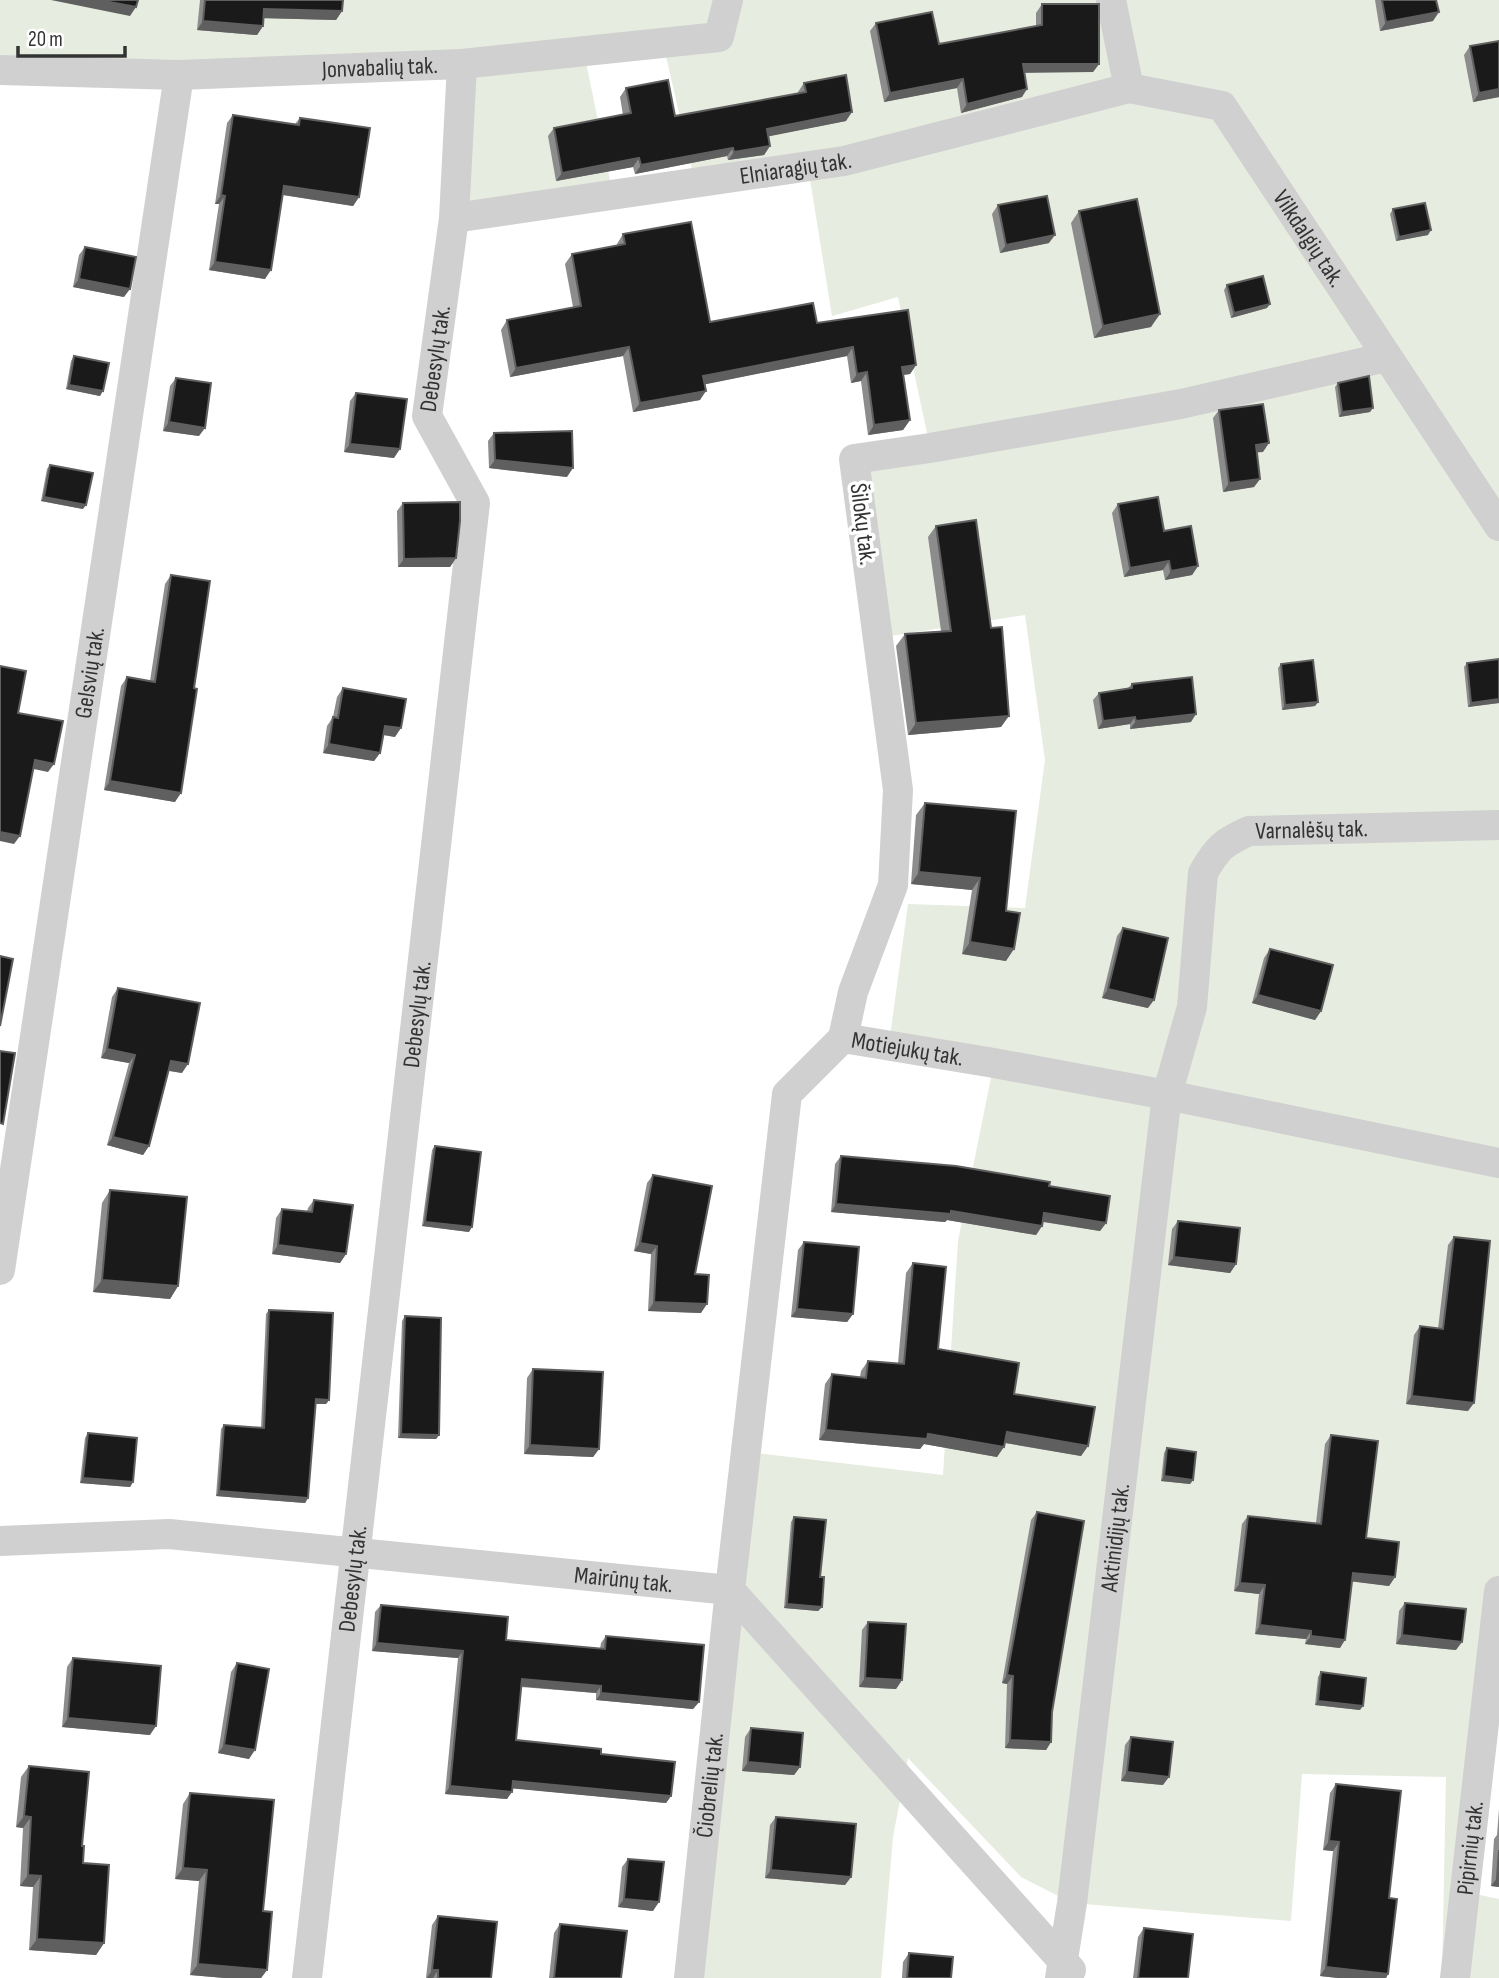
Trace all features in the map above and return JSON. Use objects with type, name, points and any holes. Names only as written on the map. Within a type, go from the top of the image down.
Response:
[{"type":"street","name":"Jonvabalių tak.","points":[[0,71],[179,75],[462,64],[719,37],[728,0]]},
{"type":"street","points":[[1111,0],[1129,88]]},
{"type":"street","name":"Debesylų tak.","points":[[306,1978],[475,503],[427,416],[454,218],[462,64]]},
{"type":"street","name":"Gelsvių tak.","points":[[0,1270],[179,75]]},
{"type":"street","name":"Elniaragių tak.","points":[[454,218],[844,162],[1129,88]]},
{"type":"street","name":"Vilkdalgių tak.","points":[[1129,88],[1222,106],[1499,526]]},
{"type":"street","name":"Šilokų tak.","points":[[843,1038],[853,992],[892,885],[898,790],[854,459],[1181,404],[1387,357]]},
{"type":"street","name":"Varnalėšų tak.","points":[[1167,1095],[1192,1007],[1203,873],[1214,853],[1230,840],[1250,831],[1499,825]]},
{"type":"street","name":"Motiejukų tak.","points":[[730,1590],[787,1094],[843,1038],[994,1062],[1499,1163]]},
{"type":"street","name":"Aktinidijų tak.","points":[[1067,1972],[1074,1889],[1167,1095]]},
{"type":"street","name":"Mairūnų tak.","points":[[0,1541],[169,1534],[730,1590]]},
{"type":"street","points":[[730,1590],[1067,1972]]},
{"type":"street","name":"Čiobrelių tak.","points":[[689,1978],[730,1590]]},
{"type":"street","name":"Pipirnių tak.","points":[[1455,1978],[1499,1591]]},
{"type":"shaded area","points":[[0,0],[1499,0],[1499,1592],[1466,1892],[1499,1899],[1499,1978],[1442,1978],[1446,1777],[1302,1774],[1291,1921],[1072,1903],[1021,1877],[908,1758],[893,1837],[881,1978],[689,1978],[746,1452],[943,1475],[958,1241],[994,1063],[889,1044],[908,904],[1025,908],[1045,760],[1025,615],[878,638],[854,459],[930,447],[898,297],[832,316],[808,167],[695,183],[663,43],[584,52],[613,195],[454,218],[462,65],[0,70]]},
{"type":"building","points":[[99,0],[138,0],[136,7]]},
{"type":"building","points":[[205,0],[343,0],[342,11],[264,9],[263,26],[203,21]]},
{"type":"building","points":[[1382,0],[1436,0],[1439,12],[1386,22]]},
{"type":"building","points":[[1042,4],[1099,4],[1099,64],[1023,64],[1027,89],[967,104],[963,79],[890,93],[876,23],[932,12],[939,44],[1042,25]]},
{"type":"building","points":[[1499,41],[1499,89],[1479,93],[1470,46]]},
{"type":"building","points":[[846,75],[852,112],[767,129],[770,146],[734,152],[733,148],[641,165],[639,158],[562,173],[554,128],[631,113],[626,88],[668,80],[675,116],[806,92],[804,83]]},
{"type":"building","points":[[233,115],[299,125],[300,118],[370,128],[359,197],[284,186],[271,270],[215,262],[225,196],[221,195]]},
{"type":"building","points":[[1047,196],[1055,235],[1006,245],[998,205]]},
{"type":"building","points":[[1137,199],[1160,314],[1103,326],[1079,211]]},
{"type":"building","points":[[1425,203],[1431,230],[1399,237],[1393,209]]},
{"type":"building","points":[[691,222],[710,322],[813,303],[817,323],[908,310],[916,365],[902,367],[910,420],[874,425],[867,372],[857,374],[853,347],[703,376],[706,391],[640,403],[629,347],[516,368],[507,320],[581,306],[572,254],[625,244],[623,234]]},
{"type":"building","points":[[85,247],[136,257],[130,289],[79,279]]},
{"type":"building","points":[[1263,276],[1270,304],[1234,313],[1227,285]]},
{"type":"building","points":[[74,356],[109,363],[103,391],[69,385]]},
{"type":"building","points":[[1369,376],[1373,408],[1342,412],[1338,383]]},
{"type":"building","points":[[176,378],[211,383],[205,428],[169,422]]},
{"type":"building","points":[[356,393],[407,399],[400,449],[350,444]]},
{"type":"building","points":[[1263,404],[1269,443],[1256,445],[1260,479],[1229,483],[1219,410]]},
{"type":"building","points":[[572,431],[573,468],[495,460],[494,433]]},
{"type":"building","points":[[50,465],[93,473],[86,505],[44,497]]},
{"type":"building","points":[[1158,497],[1164,531],[1191,526],[1198,566],[1171,571],[1169,561],[1130,568],[1118,504]]},
{"type":"building","points":[[460,502],[456,558],[404,559],[403,503]]},
{"type":"building","points":[[976,520],[991,628],[1002,627],[1009,716],[916,723],[905,634],[951,631],[936,526]]},
{"type":"building","points":[[171,575],[210,581],[181,793],[110,781],[127,677],[155,682]]},
{"type":"building","points":[[1499,659],[1499,699],[1471,703],[1467,663]]},
{"type":"building","points":[[1313,660],[1318,702],[1285,705],[1281,664]]},
{"type":"building","points":[[0,666],[26,671],[18,713],[63,721],[54,764],[35,760],[20,836],[0,832]]},
{"type":"building","points":[[1192,677],[1196,714],[1136,721],[1135,717],[1103,721],[1099,693],[1132,688],[1132,684]]},
{"type":"building","points":[[343,688],[406,699],[401,728],[385,726],[380,753],[329,744],[333,717],[338,718]]},
{"type":"building","points":[[925,803],[1016,811],[1006,911],[1020,913],[1014,949],[970,942],[980,878],[919,872]]},
{"type":"building","points":[[1123,928],[1168,938],[1154,1000],[1108,989]]},
{"type":"building","points":[[1270,949],[1333,965],[1321,1011],[1258,995]]},
{"type":"building","points":[[0,956],[13,959],[0,1026]]},
{"type":"building","points":[[118,988],[200,1003],[188,1064],[171,1061],[149,1146],[113,1137],[135,1055],[107,1049]]},
{"type":"building","points":[[0,1051],[15,1053],[3,1124],[0,1123]]},
{"type":"building","points":[[435,1146],[481,1152],[472,1227],[425,1222]]},
{"type":"building","points":[[841,1156],[956,1166],[1050,1182],[1049,1186],[1110,1196],[1106,1223],[1044,1213],[1042,1226],[951,1211],[951,1214],[836,1204]]},
{"type":"building","points":[[653,1175],[712,1186],[695,1274],[709,1275],[707,1304],[654,1302],[657,1246],[640,1243]]},
{"type":"building","points":[[110,1190],[187,1197],[178,1286],[102,1280]]},
{"type":"building","points":[[314,1200],[353,1205],[346,1254],[278,1245],[282,1209],[312,1212]]},
{"type":"building","points":[[1178,1221],[1240,1228],[1236,1264],[1174,1257]]},
{"type":"building","points":[[1454,1237],[1490,1241],[1474,1403],[1412,1396],[1420,1326],[1443,1329]]},
{"type":"building","points":[[804,1242],[859,1247],[853,1314],[797,1309]]},
{"type":"building","points":[[913,1263],[946,1267],[938,1349],[1019,1363],[1014,1394],[1095,1407],[1088,1446],[1007,1432],[1004,1447],[928,1434],[927,1439],[826,1430],[832,1374],[866,1378],[868,1361],[904,1364]]},
{"type":"building","points":[[269,1310],[333,1313],[329,1400],[316,1399],[308,1498],[219,1491],[224,1425],[264,1428]]},
{"type":"building","points":[[405,1316],[441,1318],[439,1435],[401,1434]]},
{"type":"building","points":[[533,1369],[603,1372],[599,1449],[530,1445]]},
{"type":"building","points":[[88,1433],[137,1438],[133,1482],[83,1478]]},
{"type":"building","points":[[1331,1435],[1378,1441],[1366,1538],[1399,1542],[1395,1577],[1353,1573],[1345,1640],[1311,1636],[1311,1631],[1260,1625],[1265,1585],[1240,1583],[1248,1516],[1321,1524]]},
{"type":"building","points":[[1167,1448],[1196,1452],[1193,1480],[1164,1476]]},
{"type":"building","points":[[1037,1512],[1084,1521],[1052,1712],[1051,1742],[1010,1740],[1013,1676],[1007,1675]]},
{"type":"building","points":[[794,1517],[826,1520],[820,1577],[824,1577],[822,1607],[787,1604]]},
{"type":"building","points":[[1405,1603],[1466,1609],[1462,1642],[1402,1635]]},
{"type":"building","points":[[381,1605],[508,1617],[506,1640],[605,1649],[606,1636],[704,1645],[699,1702],[601,1693],[601,1686],[522,1679],[516,1740],[601,1749],[601,1754],[675,1762],[671,1796],[513,1781],[512,1792],[450,1786],[463,1651],[377,1643]]},
{"type":"building","points":[[868,1622],[906,1624],[902,1680],[865,1678]]},
{"type":"building","points":[[73,1658],[161,1666],[156,1726],[68,1718]]},
{"type":"building","points":[[237,1663],[269,1669],[255,1750],[224,1745]]},
{"type":"building","points":[[1321,1672],[1366,1678],[1363,1706],[1318,1701]]},
{"type":"building","points":[[751,1728],[803,1733],[800,1767],[748,1762]]},
{"type":"building","points":[[1131,1737],[1173,1742],[1169,1777],[1127,1772]]},
{"type":"building","points":[[29,1766],[89,1772],[82,1846],[83,1863],[109,1865],[104,1943],[37,1939],[41,1876],[28,1875],[31,1817],[24,1816]]},
{"type":"building","points":[[1336,1784],[1401,1791],[1389,1898],[1397,1899],[1388,1974],[1326,1967],[1339,1842],[1329,1841]]},
{"type":"building","points":[[190,1793],[274,1800],[263,1911],[272,1912],[267,1970],[198,1964],[207,1870],[183,1868]]},
{"type":"building","points":[[776,1817],[856,1824],[851,1877],[771,1870]]},
{"type":"building","points":[[628,1859],[664,1862],[659,1902],[624,1899]]},
{"type":"building","points":[[438,1916],[497,1922],[491,1978],[438,1978],[438,1970],[432,1970]]},
{"type":"building","points":[[560,1924],[627,1931],[621,1978],[554,1978]]},
{"type":"building","points":[[1144,1928],[1193,1934],[1188,1978],[1138,1978]]},
{"type":"building","points":[[909,1953],[953,1957],[951,1978],[907,1978]]}]
